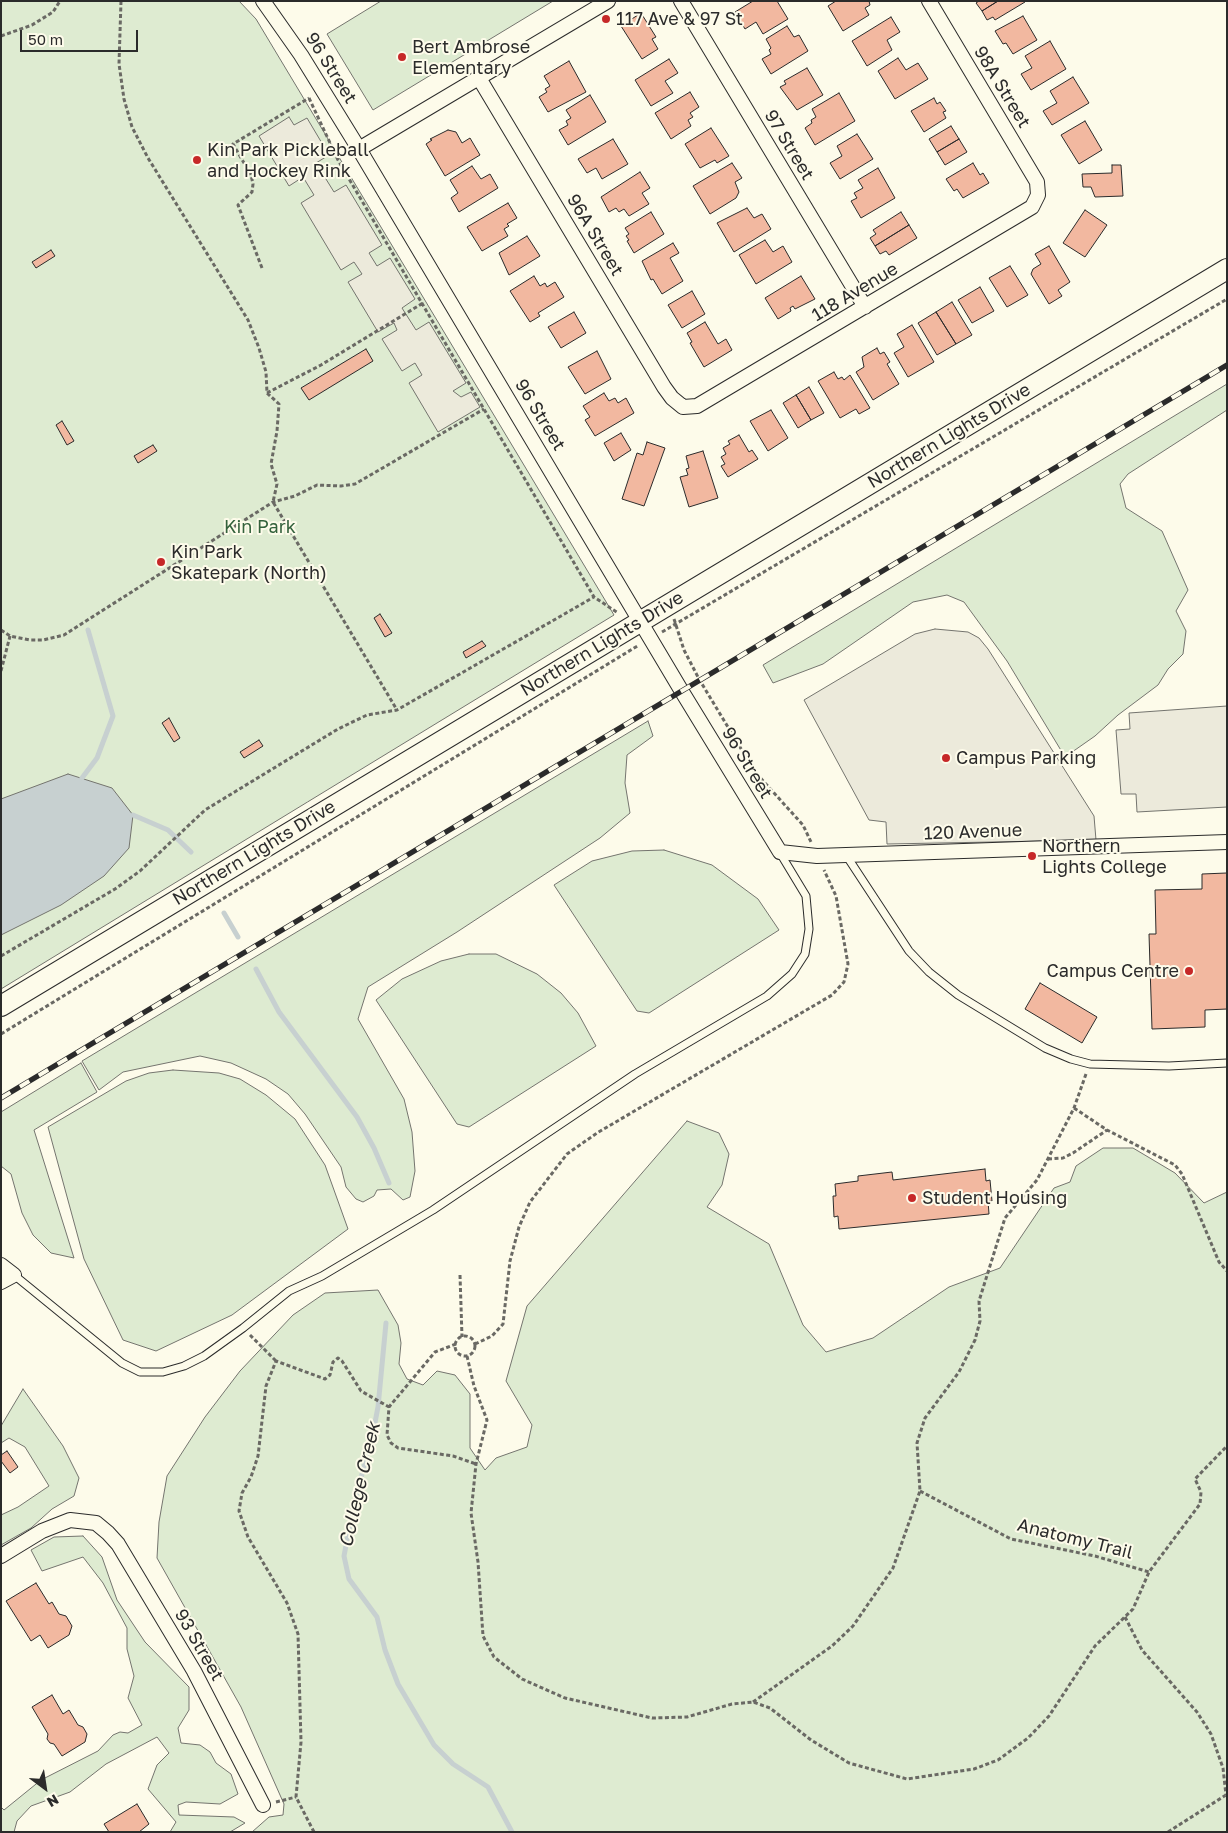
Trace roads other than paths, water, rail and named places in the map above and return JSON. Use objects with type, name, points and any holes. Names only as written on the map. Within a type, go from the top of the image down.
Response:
[{"type":"main road","name":"Northern Lights Drive","points":[[1202,283],[1227,265]]},
{"type":"main road","name":"Northern Lights Drive","points":[[1,1006],[646,629],[1227,269]]},
{"type":"street","name":"96 Street","points":[[263,1],[301,55],[359,149],[780,852]]},
{"type":"street","points":[[359,149],[608,1]]},
{"type":"street","name":"97 Street","points":[[681,1],[865,307]]},
{"type":"street","name":"98A Street","points":[[928,1],[1037,182],[1038,195]]},
{"type":"street","name":"96A Street","points":[[479,78],[664,387],[672,398],[683,407]]},
{"type":"street","name":"118 Avenue","points":[[683,407],[697,406],[710,400],[1019,216],[1032,207],[1038,195]]},
{"type":"street","name":"120 Avenue","points":[[780,852],[817,856],[1227,842]]},
{"type":"street","points":[[1,1265],[14,1275],[1,1282]]},
{"type":"street","name":"93 Street","points":[[1,1556],[56,1524],[70,1520],[96,1522],[118,1544],[194,1671],[263,1805]]},
{"type":"lane","points":[[14,1275],[45,1298],[122,1363],[140,1372],[163,1372],[184,1366],[204,1356],[244,1328],[289,1291],[322,1276],[433,1210],[635,1074],[773,990],[792,974],[805,954],[809,929],[806,896],[780,852]]},
{"type":"lane","points":[[846,855],[910,951],[929,972],[958,995],[1027,1037],[1071,1060],[1090,1064],[1169,1066],[1227,1063]]},
{"type":"waterway","points":[[82,778],[97,758],[113,716],[88,630]]},
{"type":"waterway","points":[[133,815],[168,830],[191,852]]},
{"type":"waterway","points":[[224,913],[238,937]]},
{"type":"waterway","points":[[256,969],[279,1012],[357,1117],[374,1148],[389,1183]]},
{"type":"waterway","name":"College Creek","points":[[386,1323],[378,1407],[372,1438],[354,1503],[344,1556],[349,1579],[377,1617],[385,1650],[398,1684],[434,1745],[453,1764],[488,1787],[512,1832]]},
{"type":"railway","points":[[1,1098],[1227,365]]},
{"type":"place","name":"117 Ave & 97 St","points":[[606,19]]},
{"type":"place","name":"Bert Ambrose Elementary","points":[[402,57]]},
{"type":"place","name":"Kin Park Pickleball and Hockey Rink","points":[[197,160]]},
{"type":"place","name":"Kin Park Skatepark (North)","points":[[161,562]]},
{"type":"place","name":"Campus Parking","points":[[946,758]]},
{"type":"place","name":"Northern Lights College","points":[[1032,856]]},
{"type":"place","name":"Campus Centre","points":[[1189,971]]},
{"type":"place","name":"Student Housing","points":[[912,1198]]},
{"type":"park label","name":"Kin Park","points":[[260,527]]}]
